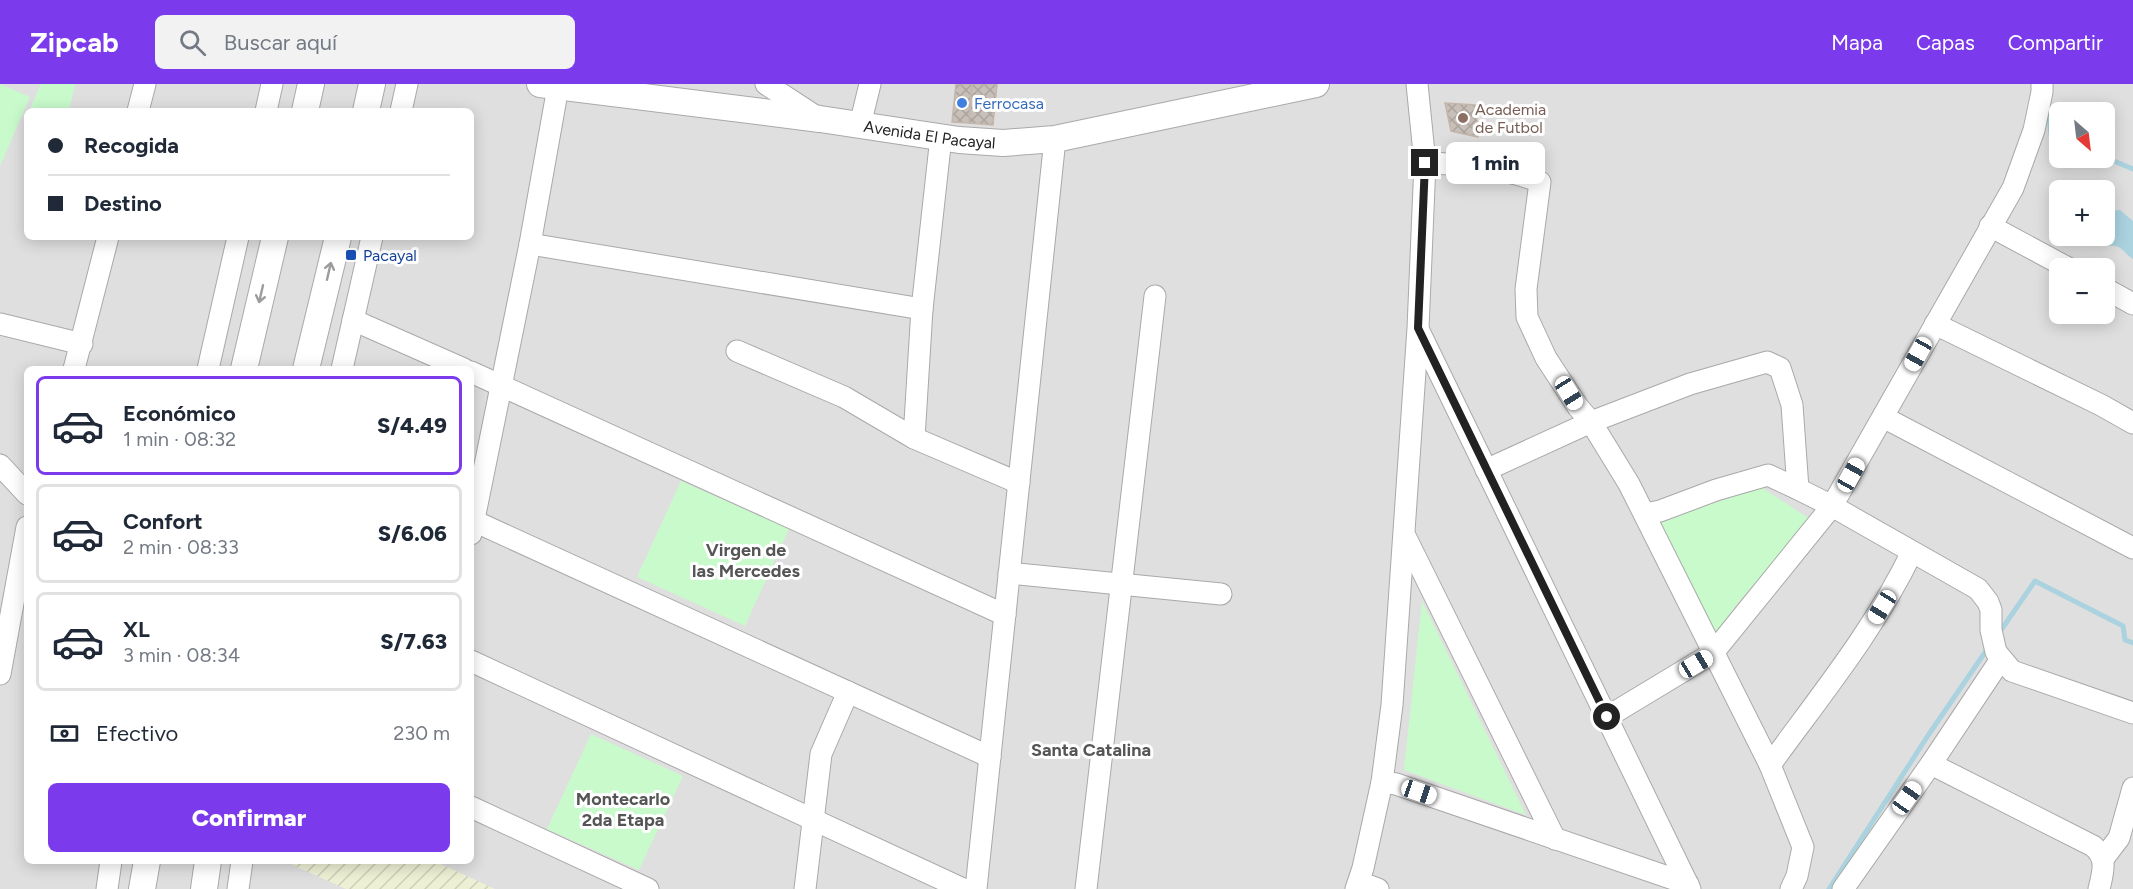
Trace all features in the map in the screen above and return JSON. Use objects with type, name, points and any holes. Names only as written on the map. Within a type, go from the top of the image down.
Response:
[{"type":"street","points":[[139,108],[145,84]]},
{"type":"street","points":[[267,108],[272,84]]},
{"type":"street","points":[[306,108],[311,84]]},
{"type":"street","points":[[367,108],[372,84]]},
{"type":"street","points":[[402,108],[407,84]]},
{"type":"street","points":[[766,84],[820,119]]},
{"type":"street","points":[[860,125],[870,84]]},
{"type":"street","name":"Avenida El Pacayal","points":[[549,86],[1003,143],[1055,139],[1316,84]]},
{"type":"street","points":[[1378,889],[1357,886],[1364,868],[1382,782],[1392,705],[1418,328],[1425,163],[1417,84]]},
{"type":"street","points":[[1607,717],[1713,653],[1832,506],[2013,188],[2034,130],[2042,84]]},
{"type":"street","points":[[474,517],[530,244],[549,86]]},
{"type":"street","points":[[914,438],[922,309],[941,137]]},
{"type":"street","points":[[976,889],[1055,139]]},
{"type":"street","points":[[1425,163],[1452,164],[1516,174],[1540,182],[1526,289],[1527,317],[1546,358],[1578,407],[1591,422],[1629,484],[1770,765],[1803,848],[1797,876],[1791,889]]},
{"type":"street","points":[[1990,226],[2049,258]]},
{"type":"street","points":[[75,366],[107,240]]},
{"type":"street","points":[[209,366],[237,240]]},
{"type":"street","points":[[245,366],[274,240]]},
{"type":"street","points":[[307,366],[337,240]]},
{"type":"street","points":[[343,366],[371,240]]},
{"type":"street","points":[[530,244],[922,309]]},
{"type":"street","points":[[2115,294],[2133,304]]},
{"type":"street","points":[[1086,889],[1155,296]]},
{"type":"street","points":[[353,320],[457,366]]},
{"type":"street","points":[[0,324],[82,344]]},
{"type":"street","points":[[233,366],[254,324]]},
{"type":"street","points":[[1935,324],[2133,423]]},
{"type":"street","points":[[1418,328],[1689,886]]},
{"type":"street","points":[[737,351],[844,397],[914,438],[1019,483]]},
{"type":"street","points":[[1486,470],[1591,422],[1690,384],[1767,362],[1780,368],[1792,405],[1798,489]]},
{"type":"street","points":[[474,373],[1005,615]]},
{"type":"street","points":[[1883,417],[2133,548]]},
{"type":"street","points":[[0,465],[24,491]]},
{"type":"street","points":[[1645,514],[1768,475],[1832,506],[1973,585],[1983,594],[1991,610],[1993,641],[2001,659],[2012,671],[2133,713]]},
{"type":"street","points":[[474,528],[990,757]]},
{"type":"street","points":[[1404,534],[1555,839]]},
{"type":"street","points":[[0,675],[24,542]]},
{"type":"street","points":[[1770,765],[1870,628],[1895,587],[1912,552]]},
{"type":"street","points":[[0,603],[18,571]]},
{"type":"street","points":[[1009,573],[1221,594]]},
{"type":"street","points":[[1850,887],[2001,659]]},
{"type":"street","points":[[474,662],[963,889]]},
{"type":"street","points":[[805,889],[820,754],[848,692]]},
{"type":"street","points":[[1931,764],[2093,846],[2103,859],[2104,870],[2099,889]]},
{"type":"street","points":[[1382,782],[1396,784],[1689,886]]},
{"type":"street","points":[[2103,859],[2119,838],[2133,788]]},
{"type":"street","points":[[474,808],[648,889]]},
{"type":"street","points":[[107,889],[111,864]]},
{"type":"street","points":[[142,889],[146,864]]},
{"type":"street","points":[[238,889],[242,864]]},
{"type":"shaded area","points":[[0,84],[2133,84],[2133,889],[0,889]]},
{"type":"green space","points":[[0,84],[30,97],[0,166]]},
{"type":"green space","points":[[41,84],[75,84],[70,108],[30,108]]},
{"type":"green space","points":[[681,481],[789,529],[745,626],[637,577]]},
{"type":"green space","points":[[1761,487],[1810,519],[1736,605],[1714,638],[1656,523]]},
{"type":"green space","points":[[1422,601],[1526,815],[1404,770]]},
{"type":"green space","points":[[591,734],[683,776],[639,870],[547,829]]},
{"type":"green space","points":[[291,864],[441,864],[495,889],[346,889]]},
{"type":"water","points":[[2115,210],[2120,210],[2133,221],[2133,259],[2119,247],[2112,246],[2115,246]]},
{"type":"building","name":"Ferrocasa","points":[[956,84],[972,84],[969,123],[952,122]]},
{"type":"building","points":[[972,84],[997,84],[993,125],[969,123]]},
{"type":"building","name":"Academia de Futbol","points":[[1445,103],[1476,105],[1478,137],[1451,131]]},
{"type":"waterway","points":[[2048,106],[2049,115]]},
{"type":"waterway","points":[[2115,162],[2133,169]]},
{"type":"waterway","points":[[1999,633],[2035,581],[2123,626],[2125,640],[2133,643]]},
{"type":"waterway","points":[[1829,889],[1929,734],[1988,648]]},
{"type":"place","name":"Ferrocasa","points":[[962,103]]},
{"type":"place","name":"Academia de Futbol","points":[[1463,118]]},
{"type":"place","name":"Pacayal","points":[[351,255]]},
{"type":"district","name":"Virgen de las Mercedes","points":[[746,560]]},
{"type":"district","name":"Santa Catalina","points":[[1091,750]]},
{"type":"district","name":"Montecarlo 2da Etapa","points":[[623,809]]},
{"type":"route","points":[[1425,163],[1418,328],[1607,717]]}]
